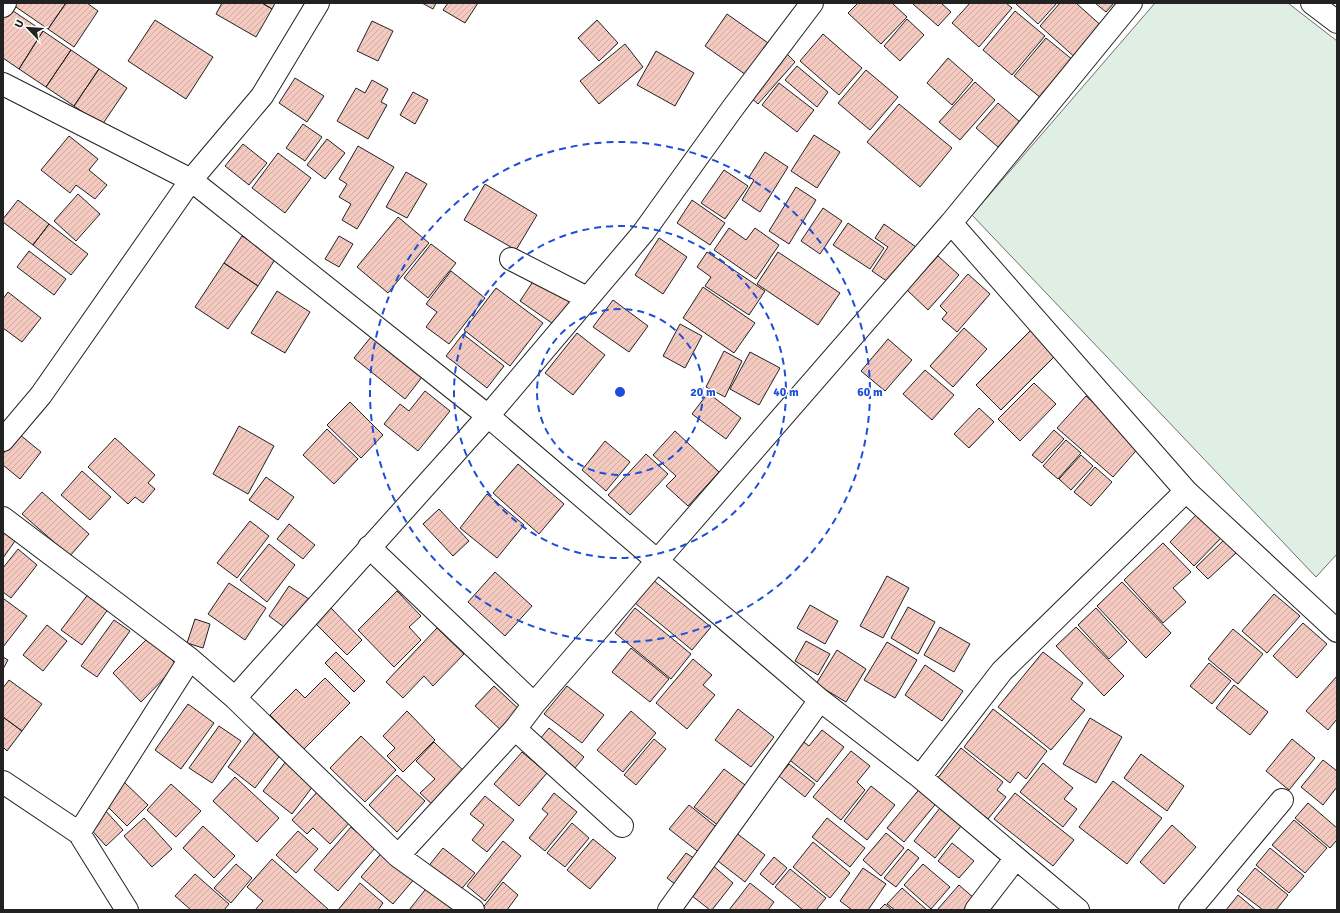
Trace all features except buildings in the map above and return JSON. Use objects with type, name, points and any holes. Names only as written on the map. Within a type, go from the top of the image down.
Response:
[{"type":"street","points":[[3,440],[41,395],[191,180],[262,96],[318,3]]},
{"type":"street","points":[[235,698],[488,416],[643,232],[732,109],[812,3]]},
{"type":"street","points":[[398,856],[515,729],[534,704],[657,561],[951,223],[1131,3]]},
{"type":"street","points":[[1312,3],[1337,22]]},
{"type":"street","points":[[3,84],[191,180],[488,416],[820,700],[920,777],[1078,910]]},
{"type":"street","points":[[951,223],[1186,491],[1337,631]]},
{"type":"street","points":[[511,259],[587,298]]},
{"type":"street","points":[[920,777],[1002,672],[1186,491]]},
{"type":"street","points":[[3,518],[190,659],[235,698],[398,856],[473,910]]},
{"type":"street","points":[[369,547],[534,704]]},
{"type":"street","points":[[79,833],[190,659]]},
{"type":"street","points":[[669,910],[820,700]]},
{"type":"street","points":[[515,729],[622,826]]},
{"type":"street","points":[[3,782],[79,833],[127,910]]},
{"type":"street","points":[[1190,910],[1282,800]]},
{"type":"street","points":[[976,910],[1016,858]]},
{"type":"green space","points":[[1155,3],[1288,3],[1337,41],[1337,554],[1316,577],[972,215]]}]
